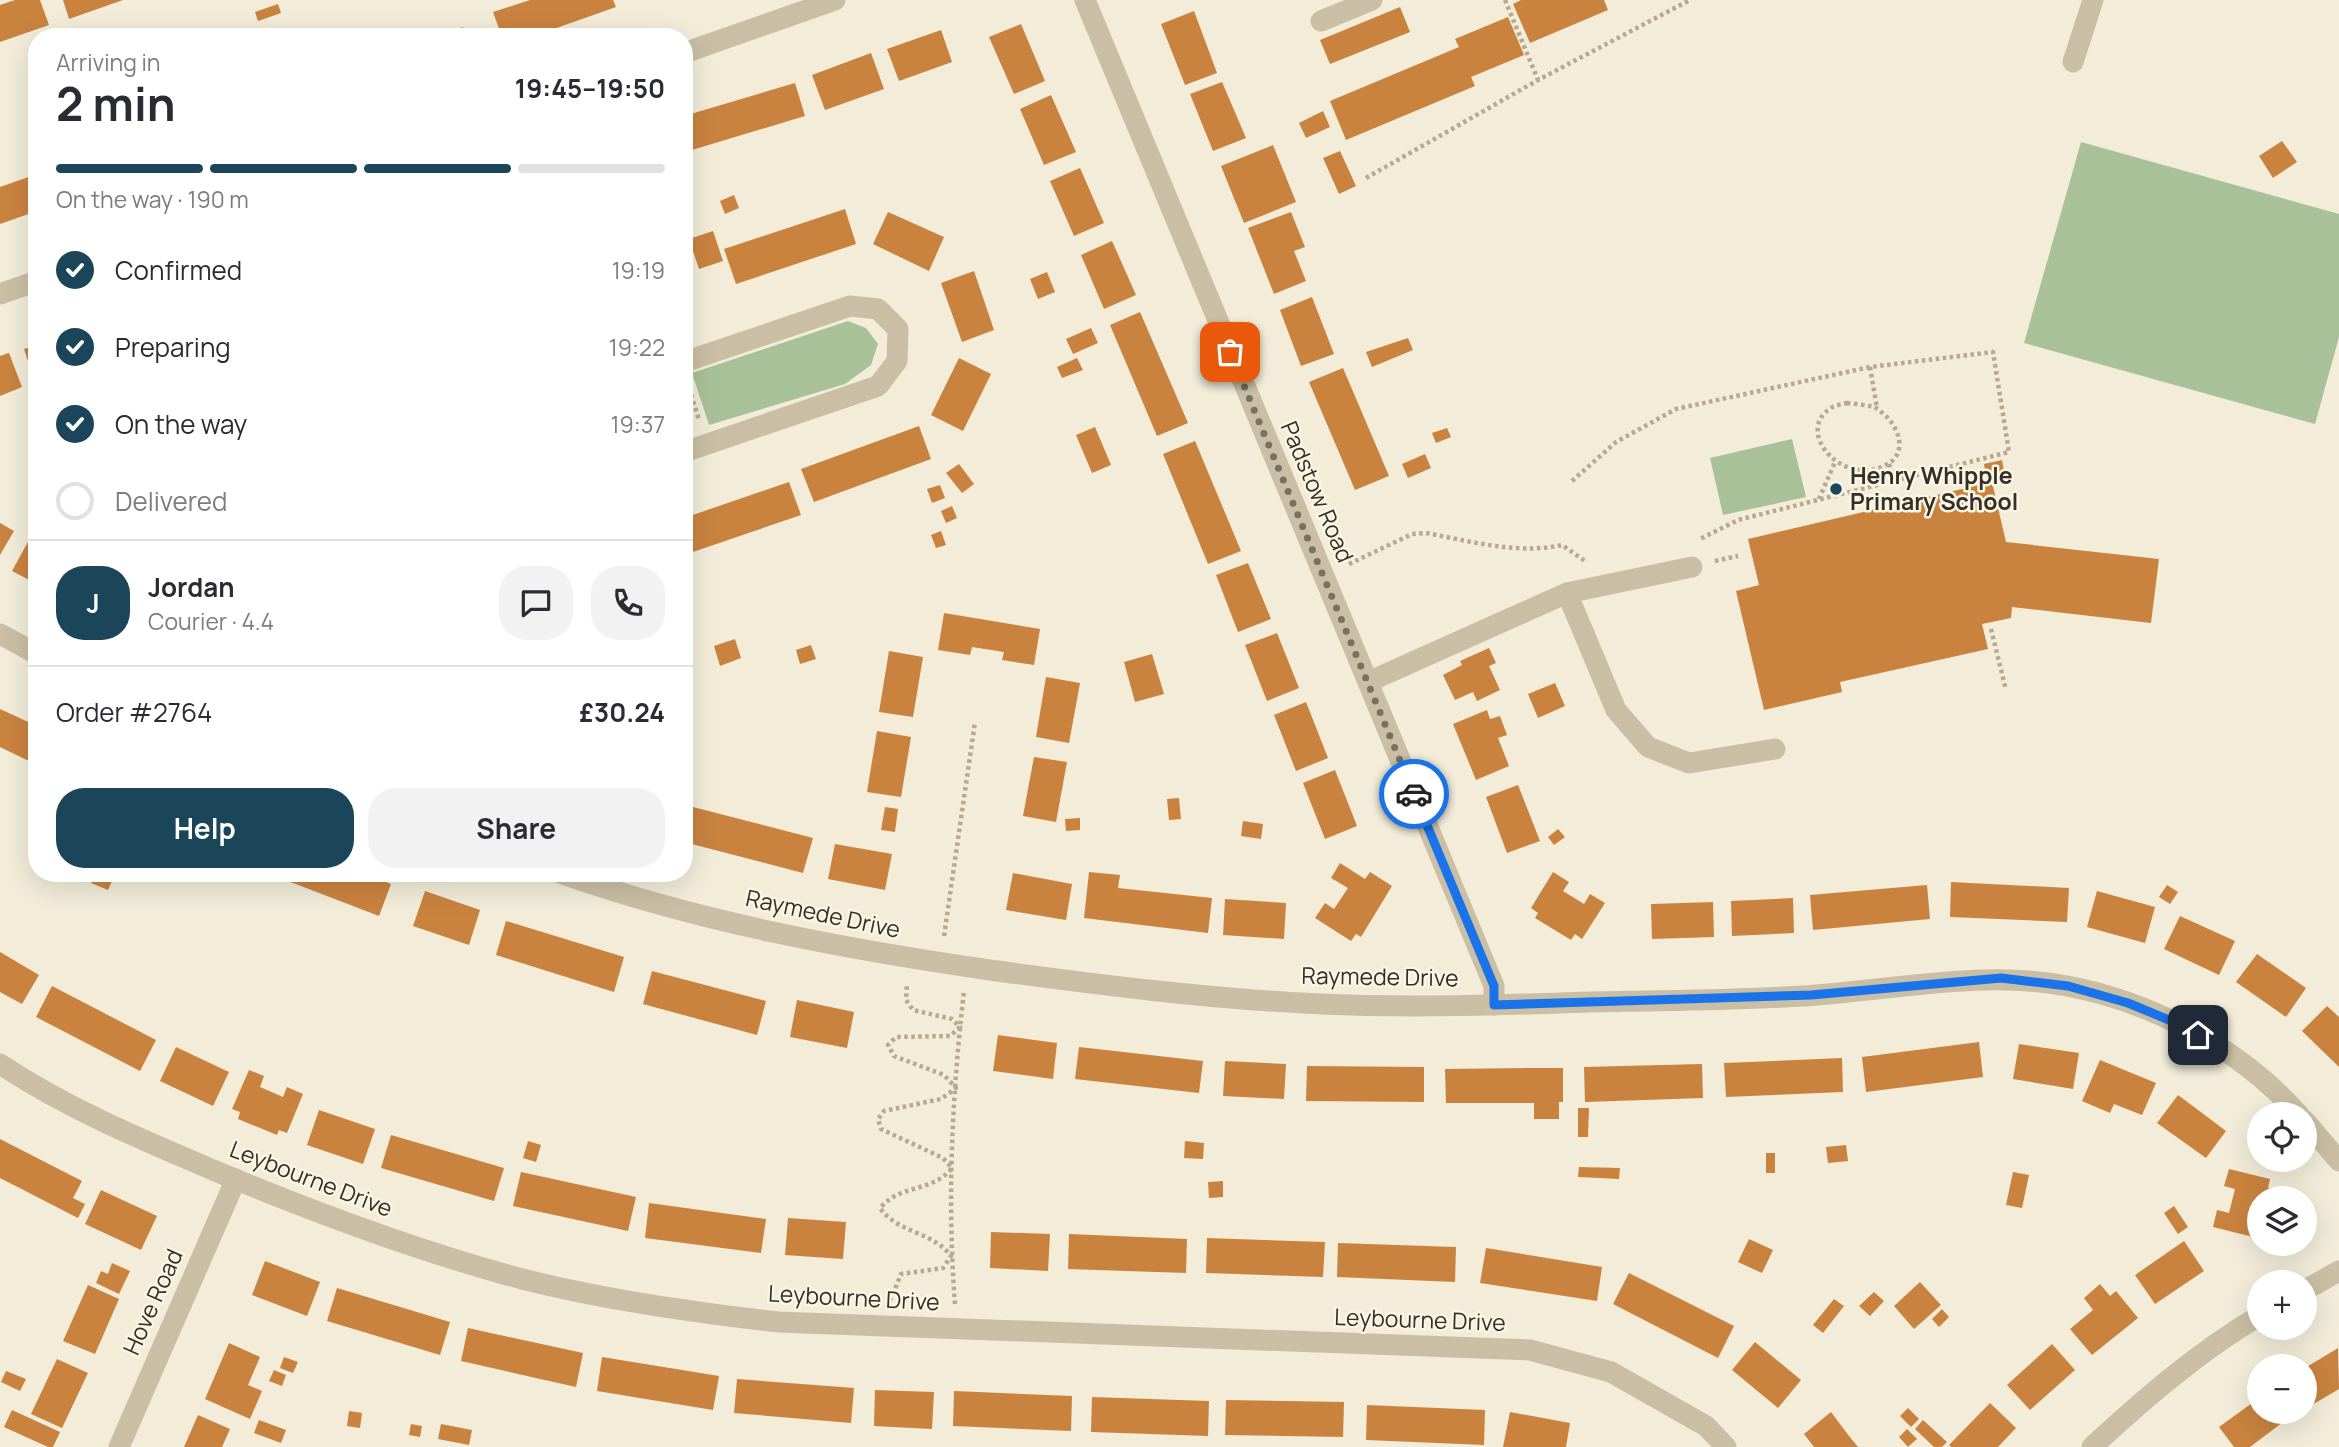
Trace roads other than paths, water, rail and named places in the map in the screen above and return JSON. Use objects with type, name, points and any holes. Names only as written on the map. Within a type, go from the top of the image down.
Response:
[{"type":"street","points":[[693,50],[835,0]]},
{"type":"street","name":"Padstow Road","points":[[1084,0],[1494,986],[1494,1005]]},
{"type":"street","points":[[1321,21],[1372,0]]},
{"type":"street","points":[[2073,62],[2093,0]]},
{"type":"street","points":[[0,294],[28,284]]},
{"type":"street","points":[[693,359],[850,306],[878,309],[898,329],[897,361],[878,386],[693,449]]},
{"type":"street","points":[[1367,682],[1567,593],[1698,559]]},
{"type":"street","points":[[1567,593],[1616,710],[1648,747],[1689,763],[1775,749]]},
{"type":"street","points":[[0,634],[28,649]]},
{"type":"street","name":"Raymede Drive","points":[[591,882],[712,918],[815,942],[1126,988],[1293,1002],[1494,1005],[1811,995],[2001,978],[2068,986],[2128,1003],[2181,1025],[2231,1055],[2288,1102]]},
{"type":"street","name":"Leybourne Drive","points":[[0,1064],[114,1128],[236,1179],[382,1236],[523,1279],[679,1310],[778,1322],[1530,1350],[1611,1372],[1706,1426],[1726,1447]]},
{"type":"street","points":[[2317,1135],[2339,1161]]},
{"type":"street","name":"Hove Road","points":[[119,1447],[236,1179]]},
{"type":"street","points":[[2317,1283],[2339,1271]]},
{"type":"street","points":[[2092,1447],[2134,1409],[2197,1359],[2247,1324]]},
{"type":"place","name":"Henry Whipple Primary School","points":[[1836,489]]}]
